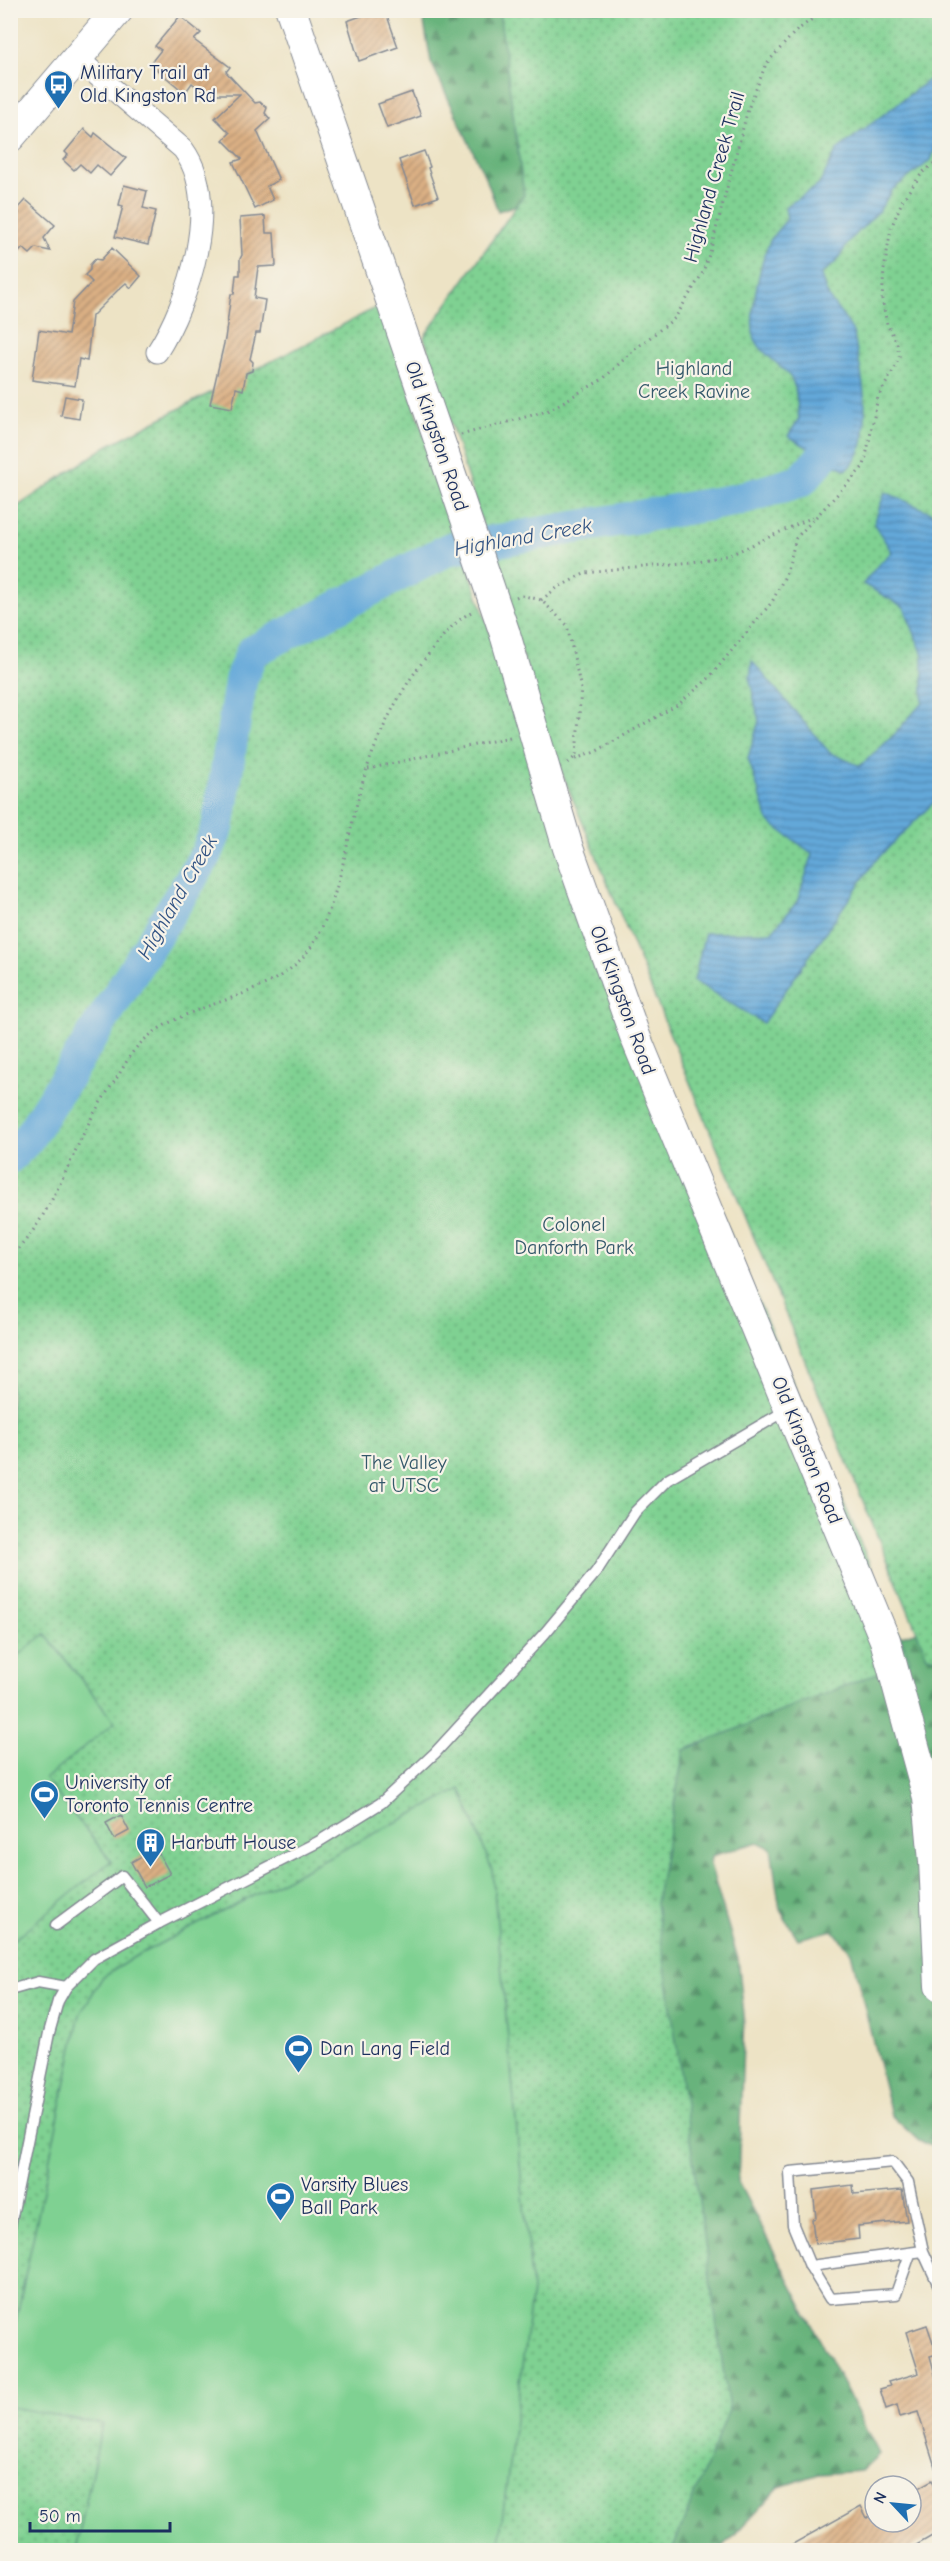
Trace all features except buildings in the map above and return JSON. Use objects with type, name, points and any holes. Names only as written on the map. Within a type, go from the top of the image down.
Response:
[{"type":"street","points":[[10,137],[118,10]]},
{"type":"street","name":"Old Kingston Road","points":[[291,10],[505,634],[568,848],[635,1036],[885,1640],[928,1797],[934,1861],[939,1986]]},
{"type":"street","points":[[77,58],[183,149],[190,159],[199,185],[200,236],[172,328],[157,352]]},
{"type":"lane","points":[[10,2226],[49,2033],[58,2001],[66,1987],[94,1959],[159,1923],[318,1842],[381,1803],[435,1753],[493,1686],[545,1633],[596,1572],[635,1512],[667,1480],[790,1408]]},
{"type":"lane","points":[[56,1925],[122,1876],[159,1923]]},
{"type":"lane","points":[[10,1990],[38,1982],[66,1987]]},
{"type":"lane","points":[[910,2254],[896,2294],[830,2299],[810,2266],[794,2225],[790,2172],[893,2162],[908,2182],[923,2251],[939,2288]]},
{"type":"lane","points":[[810,2266],[923,2251]]},
{"type":"path","name":"Highland Creek Trail","points":[[441,447],[548,411],[603,379],[634,349],[675,318],[702,274],[710,252],[748,109],[766,64],[795,32],[824,10]]},
{"type":"path","points":[[575,759],[594,752],[678,704],[708,679],[772,603],[787,572],[796,538],[852,482],[864,466],[878,396],[896,366],[899,356],[897,343],[887,324],[882,299],[891,228],[903,199],[923,172],[939,159]]},
{"type":"path","points":[[541,600],[557,588],[586,573],[692,562],[730,555],[760,539],[816,516]]},
{"type":"path","points":[[10,1258],[28,1239],[49,1210],[93,1116],[136,1048],[170,1021],[272,982],[294,967],[313,943],[341,869],[368,769],[534,732]]},
{"type":"green space","points":[[422,11],[679,11],[590,182],[498,211],[487,181],[431,62]]},
{"type":"green space","name":"Highland Creek Ravine","points":[[499,11],[939,11],[939,1658],[927,1656],[550,744],[424,337],[524,195]]},
{"type":"green space","name":"The Valley at UTSC","points":[[381,305],[543,791],[910,1660],[684,1750],[656,1903],[729,2410],[672,2550],[11,2550],[11,511],[107,446]]},
{"type":"green space","points":[[517,1591],[874,1644],[939,1625],[939,2147],[919,2141],[891,2115],[851,1952],[833,1930],[798,1939],[780,1910],[771,1848],[758,1842],[711,1856],[710,1865],[738,1959],[744,2015],[738,2182],[879,2454],[861,2471],[819,2474],[779,2487],[720,2550],[506,2550]]},
{"type":"green space","name":"University of Toronto Tennis Centre","points":[[45,1634],[115,1722],[45,1779],[111,1861],[11,1942],[11,1662]]},
{"type":"green space","name":"Varsity Blues Ball Park","points":[[461,1789],[492,1870],[532,2290],[498,2550],[76,2550],[102,2424],[11,2407],[11,2344],[80,2014],[102,1978],[134,1957]]},
{"type":"water","points":[[939,72],[939,138],[931,160],[892,190],[879,211],[850,240],[836,262],[821,274],[830,299],[853,332],[862,381],[864,431],[861,447],[855,460],[846,470],[788,436],[799,419],[793,382],[787,373],[759,347],[753,332],[759,276],[770,241],[787,219],[785,207],[819,185],[837,150]]},
{"type":"water","points":[[885,492],[939,516],[939,797],[875,861],[763,1023],[694,981],[705,933],[772,932],[797,902],[813,854],[769,822],[748,758],[759,721],[750,680],[752,661],[830,753],[860,766],[894,735],[923,702],[923,655],[904,607],[863,584],[892,552],[874,524]]},
{"type":"waterway","name":"Highland Creek","points":[[10,1157],[27,1140],[206,855],[218,826],[241,679],[252,652],[449,549],[736,500],[801,481],[830,448],[839,431],[838,416]]},
{"type":"place","name":"Military Trail at Old Kingston Rd","points":[[59,110]]},
{"type":"place","name":"University of Toronto Tennis Centre","points":[[44,1820]]},
{"type":"place","name":"Harbutt House","points":[[150,1868]]},
{"type":"place","name":"Dan Lang Field","points":[[299,2074]]},
{"type":"place","name":"Varsity Blues Ball Park","points":[[280,2222]]},
{"type":"park label","name":"Colonel Danforth Park","points":[[574,1236]]}]
